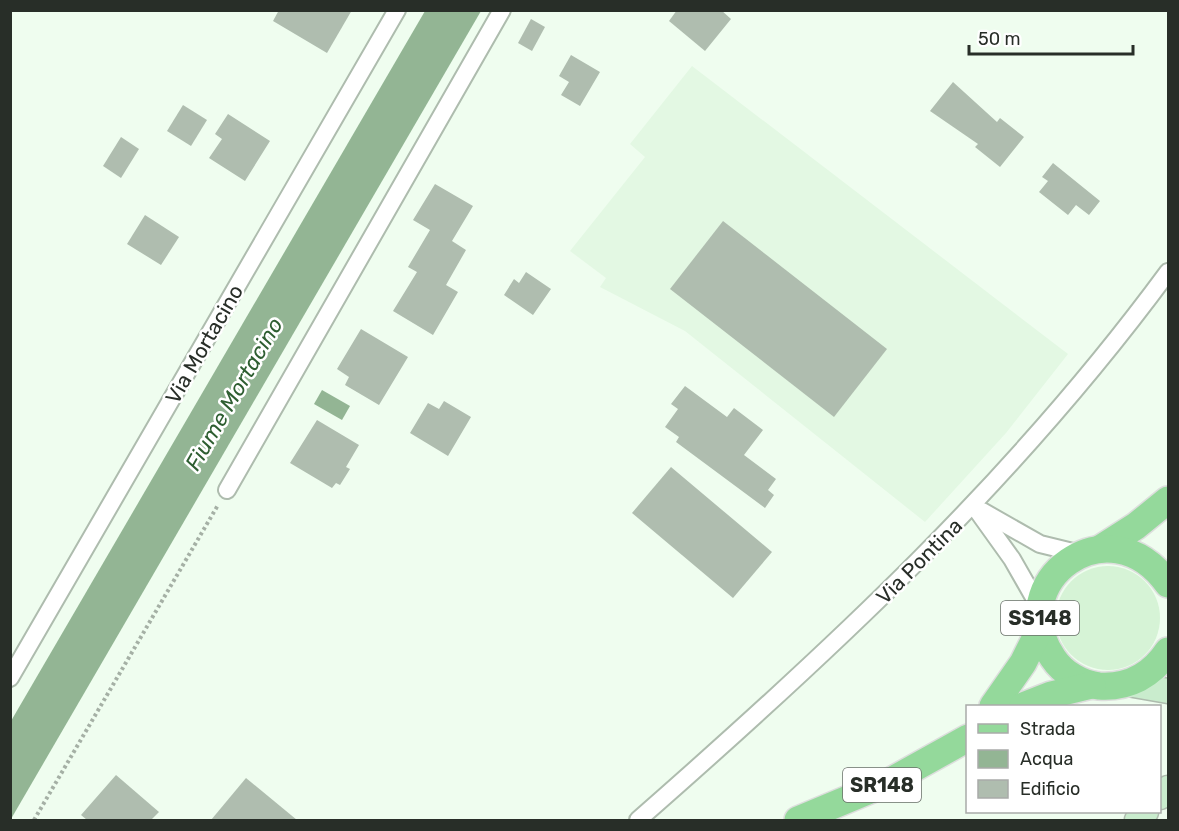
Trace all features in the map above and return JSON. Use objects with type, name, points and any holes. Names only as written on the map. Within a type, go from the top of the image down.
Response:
[{"type":"main road","points":[[1090,552],[1136,526],[1168,500]]},
{"type":"main road","points":[[1090,552],[1121,550],[1141,556],[1158,569],[1168,584]]},
{"type":"main road","name":"SS148","points":[[1090,552],[1061,567],[1047,585],[1040,618],[1046,648],[1057,665],[1073,678],[1092,685],[1128,684],[1145,676],[1159,664],[1168,651]]},
{"type":"main road","points":[[1168,563],[1168,576]]},
{"type":"main road","points":[[994,705],[1023,663],[1040,618]]},
{"type":"main road","points":[[1026,705],[1051,695],[1092,685]]},
{"type":"main road","name":"SR148","points":[[798,820],[898,777],[966,738]]},
{"type":"street","name":"Via Mortacino","points":[[10,678],[397,10]]},
{"type":"street","points":[[227,490],[502,10]]},
{"type":"street","name":"Via Pontina","points":[[638,820],[814,662],[974,506],[1072,397],[1168,272]]},
{"type":"street","points":[[974,506],[1040,544],[1090,552]]},
{"type":"street","points":[[974,506],[1012,560],[1040,618]]},
{"type":"street","points":[[1128,684],[1168,692]]},
{"type":"path","points":[[34,820],[227,490]]},
{"type":"shaded area","points":[[692,66],[1068,354],[1006,433],[925,522],[685,331],[600,287],[606,278],[570,251],[645,157],[630,144]]},
{"type":"shaded area","points":[[1108,566],[1128,570],[1145,581],[1156,598],[1160,618],[1156,638],[1145,655],[1128,666],[1108,670],[1088,666],[1071,655],[1060,638],[1056,618],[1060,598],[1071,581],[1088,570]]},
{"type":"water","name":"Fiume Mortacino","points":[[425,11],[481,11],[11,819],[11,721]]},
{"type":"water","points":[[322,390],[350,406],[342,420],[314,404]]},
{"type":"building","points":[[279,10],[352,10],[327,53],[273,21]]},
{"type":"building","points":[[677,10],[721,10],[731,19],[705,51],[669,21]]},
{"type":"building","points":[[531,19],[545,27],[532,51],[518,43]]},
{"type":"building","points":[[571,55],[600,72],[580,106],[561,95],[569,82],[559,76]]},
{"type":"building","points":[[953,82],[997,122],[1000,118],[1024,137],[1000,167],[975,147],[978,144],[930,111]]},
{"type":"building","points":[[183,105],[207,120],[191,146],[167,131]]},
{"type":"building","points":[[228,114],[270,141],[245,181],[209,158],[222,139],[215,134]]},
{"type":"building","points":[[121,137],[139,149],[121,178],[103,166]]},
{"type":"building","points":[[1053,163],[1100,201],[1089,215],[1076,205],[1068,215],[1039,192],[1048,181],[1042,177]]},
{"type":"building","points":[[435,184],[473,206],[452,241],[466,250],[446,285],[458,292],[433,335],[393,311],[417,272],[408,267],[430,230],[413,220]]},
{"type":"building","points":[[145,215],[179,237],[161,265],[127,244]]},
{"type":"building","points":[[723,221],[887,349],[834,417],[670,289]]},
{"type":"building","points":[[526,272],[551,289],[533,315],[504,295],[514,279],[519,283]]},
{"type":"building","points":[[361,329],[408,357],[379,405],[345,385],[349,377],[337,369]]},
{"type":"building","points":[[685,386],[727,417],[734,408],[763,430],[744,455],[776,479],[768,490],[774,495],[765,508],[676,442],[679,437],[665,427],[678,409],[671,404]]},
{"type":"building","points":[[444,401],[471,417],[448,456],[410,433],[428,403],[439,409]]},
{"type":"building","points":[[317,420],[359,445],[346,467],[350,469],[340,485],[336,483],[332,488],[290,463]]},
{"type":"building","points":[[671,467],[772,552],[733,598],[632,513]]},
{"type":"building","points":[[116,775],[159,812],[151,820],[87,820],[81,815]]},
{"type":"building","points":[[246,778],[297,820],[211,820]]}]
